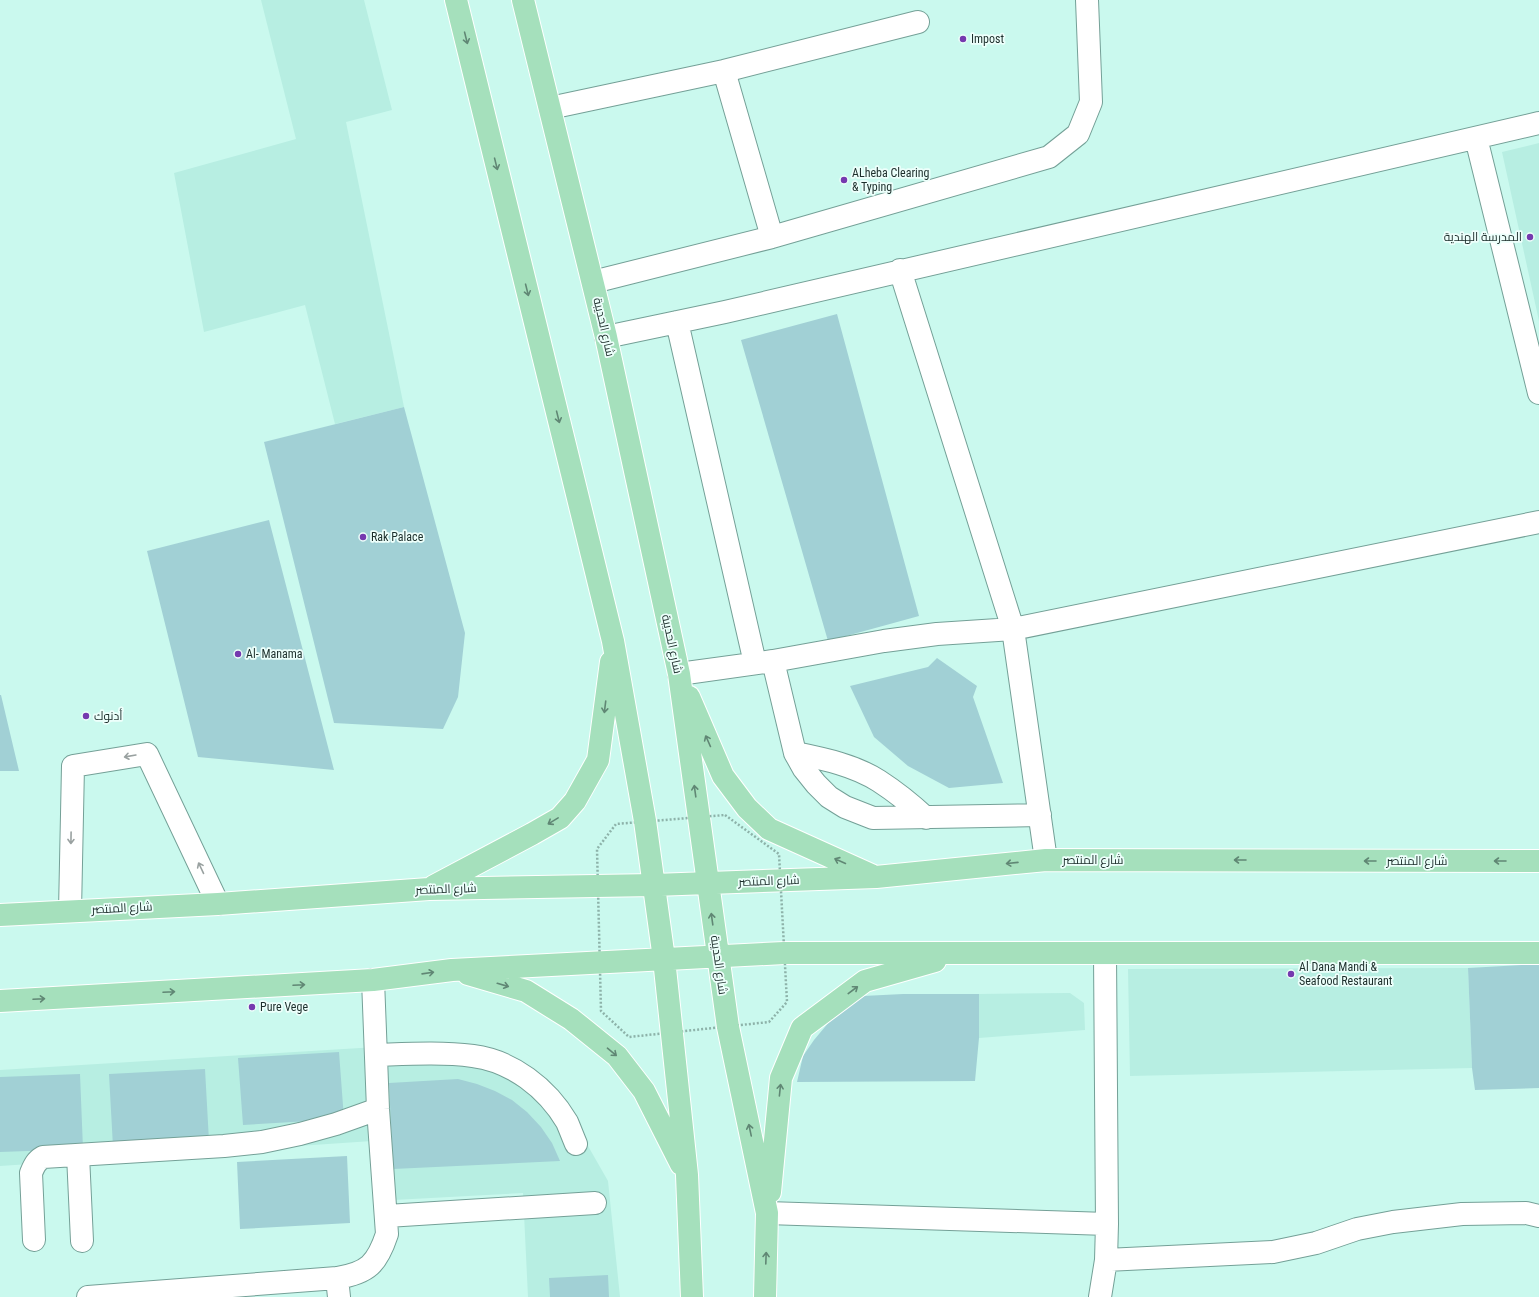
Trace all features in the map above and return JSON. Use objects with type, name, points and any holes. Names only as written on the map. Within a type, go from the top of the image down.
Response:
[{"type":"main road","points":[[456,0],[613,641],[645,821],[664,958],[687,1174],[692,1297]]},
{"type":"main road","name":"شارع الحديبة","points":[[523,0],[606,337],[679,674],[728,1026],[768,1213],[765,1297]]},
{"type":"main road","points":[[429,889],[560,818],[575,800],[598,760],[613,641]]},
{"type":"main road","points":[[679,674],[723,776],[747,808],[769,829],[876,877]]},
{"type":"main road","name":"شارع المنتصر","points":[[0,915],[218,904],[429,889],[707,883],[876,877],[1046,860],[1539,861]]},
{"type":"main road","points":[[0,1001],[373,980],[452,970],[784,953],[1539,953]]},
{"type":"main road","points":[[768,1213],[781,1078],[802,1028],[865,981],[959,954]]},
{"type":"main road","points":[[452,970],[526,991],[571,1019],[617,1056],[644,1091],[687,1174]]},
{"type":"street","points":[[593,282],[772,237],[1049,157],[1078,134],[1091,102],[1087,0]]},
{"type":"street","points":[[550,108],[724,71],[918,22]]},
{"type":"street","points":[[724,71],[772,237]]},
{"type":"street","points":[[606,337],[677,322],[1539,123]]},
{"type":"street","points":[[1476,138],[1539,393]]},
{"type":"street","points":[[900,270],[1013,629],[1046,860]]},
{"type":"street","points":[[677,322],[764,662],[795,753],[804,769],[829,797],[845,807],[873,818],[1040,815]]},
{"type":"street","points":[[679,674],[764,662],[884,640],[937,634],[1013,629],[1539,522]]},
{"type":"street","points":[[795,753],[824,758],[852,768],[878,781],[903,797],[926,818]]},
{"type":"street","points":[[70,911],[73,766],[147,754],[218,904]]},
{"type":"street","points":[[1100,1297],[1106,1260],[1107,1224],[1105,954]]},
{"type":"street","points":[[88,1297],[338,1288],[370,1266],[382,1251],[388,1234],[378,1109],[373,980]]},
{"type":"street","points":[[376,1055],[451,1054],[474,1056],[497,1062],[518,1072],[538,1086],[554,1103],[567,1123],[576,1144]]},
{"type":"street","points":[[34,1240],[31,1173],[33,1166],[43,1157],[224,1146],[262,1142],[322,1128],[378,1109]]},
{"type":"street","points":[[78,1155],[82,1241]]},
{"type":"street","points":[[387,1216],[595,1203]]},
{"type":"street","points":[[768,1213],[1107,1224]]},
{"type":"street","points":[[1106,1260],[1273,1252],[1316,1244],[1357,1229],[1462,1214],[1526,1213],[1539,1216]]},
{"type":"shaded area","points":[[261,0],[364,0],[392,110],[346,122],[404,407],[335,424],[305,305],[204,332],[174,173],[296,139]]},
{"type":"shaded area","name":"المدرسة الهندية","points":[[1539,143],[1539,321],[1502,152]]},
{"type":"shaded area","points":[[1468,968],[1472,1068],[1130,1076],[1128,969]]},
{"type":"shaded area","points":[[1070,993],[1084,1003],[1085,1030],[979,1038],[979,994]]},
{"type":"shaded area","points":[[393,1046],[460,1053],[568,1111],[608,1181],[620,1297],[528,1297],[523,1193],[375,1201],[372,1141],[0,1166],[0,1070]]},
{"type":"building","points":[[837,314],[919,616],[828,641],[741,340]]},
{"type":"building","name":"Rak Palace","points":[[404,407],[465,633],[458,697],[443,729],[334,723],[264,442]]},
{"type":"building","name":"Al- Manama","points":[[269,520],[334,770],[198,757],[147,551]]},
{"type":"building","points":[[937,658],[977,686],[973,697],[1003,783],[949,788],[908,766],[874,737],[850,686],[928,667]]},
{"type":"building","points":[[1,695],[19,771],[0,771]]},
{"type":"building","points":[[1539,964],[1539,1088],[1475,1090],[1472,1068],[1468,968]]},
{"type":"building","points":[[903,994],[979,994],[979,1038],[975,1081],[797,1082],[803,1056],[814,1040],[840,1009],[863,996]]},
{"type":"building","points":[[339,1052],[344,1119],[243,1125],[238,1058]]},
{"type":"building","points":[[205,1069],[209,1141],[113,1147],[109,1074]]},
{"type":"building","points":[[80,1074],[83,1149],[0,1152],[0,1077]]},
{"type":"building","points":[[458,1079],[495,1091],[512,1100],[527,1112],[541,1127],[552,1143],[560,1161],[393,1169],[389,1083]]},
{"type":"building","points":[[347,1156],[350,1223],[240,1229],[237,1162]]},
{"type":"building","points":[[608,1275],[609,1297],[550,1297],[549,1278]]},
{"type":"place","name":"Impost","points":[[963,39]]},
{"type":"place","name":"ALheba Clearing & Typing","points":[[844,180]]},
{"type":"place","name":"المدرسة الهندية","points":[[1530,237]]},
{"type":"place","name":"Rak Palace","points":[[363,537]]},
{"type":"place","name":"Al- Manama","points":[[238,654]]},
{"type":"place","name":"أدنوك","points":[[86,716]]},
{"type":"place","name":"Al Dana Mandi & Seafood Restaurant","points":[[1291,974]]},
{"type":"place","name":"Pure Vege","points":[[252,1007]]}]
